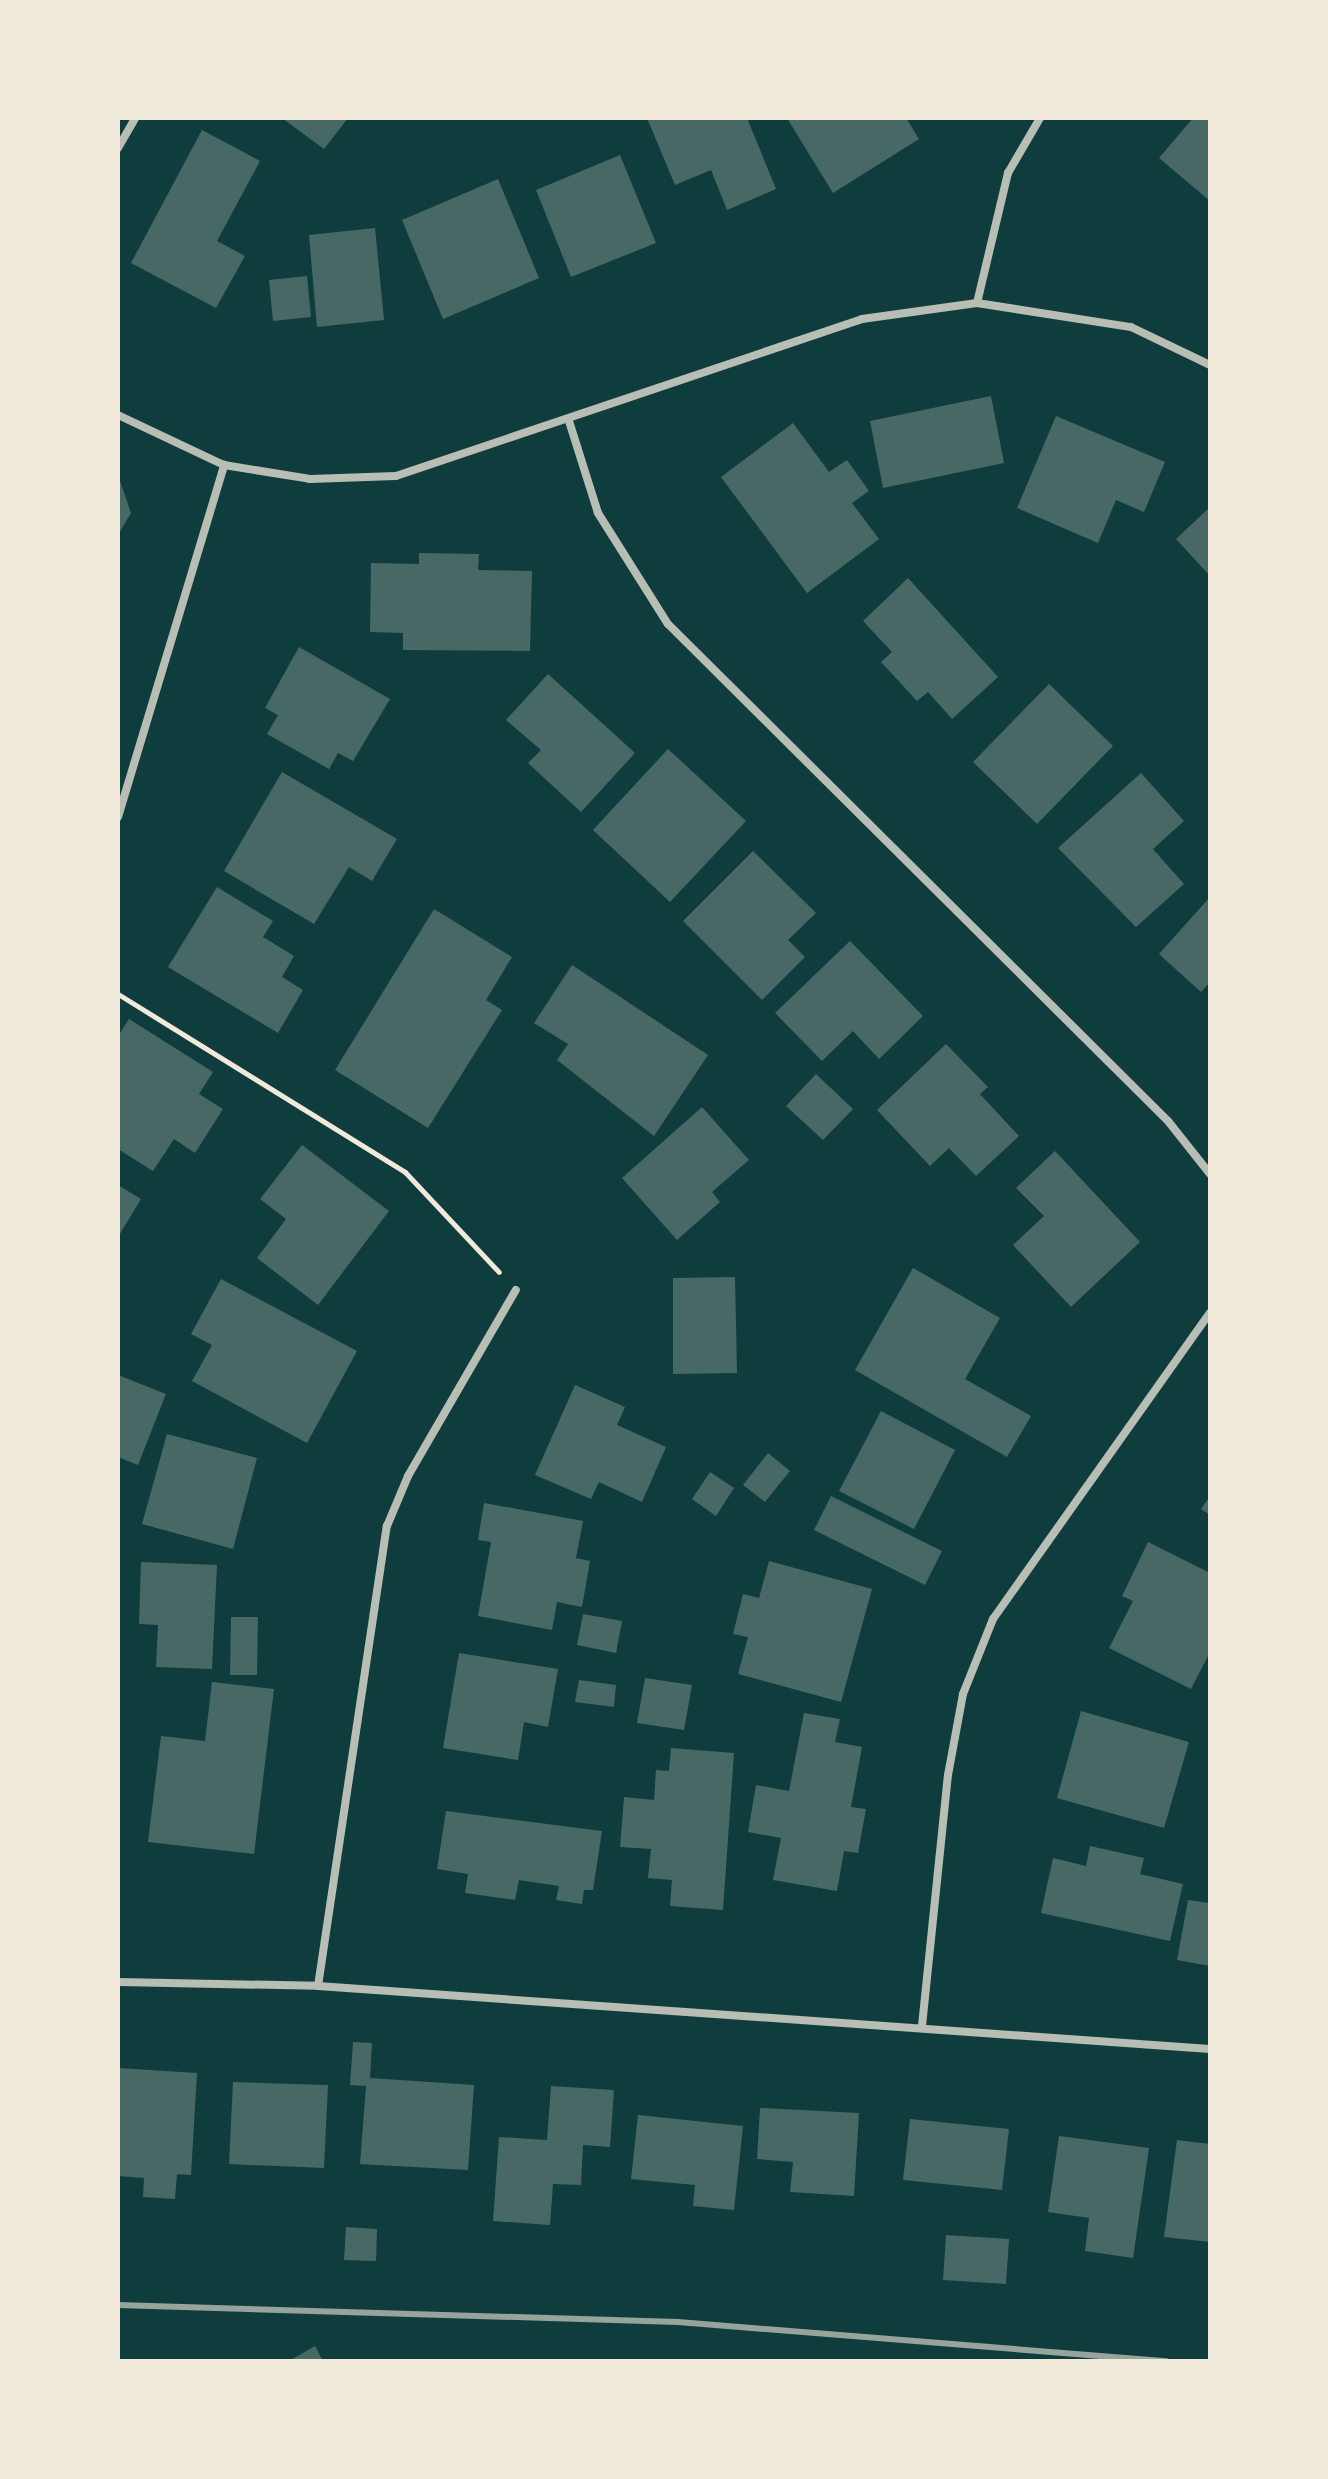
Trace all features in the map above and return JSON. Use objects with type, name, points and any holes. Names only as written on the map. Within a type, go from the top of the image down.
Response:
[{"type":"street","points":[[118,148],[135,118]]},
{"type":"street","points":[[977,303],[1008,173],[1040,118]]},
{"type":"street","points":[[118,415],[224,465],[310,479],[396,476],[569,421],[862,319],[977,303],[1131,327],[1210,365]]},
{"type":"street","points":[[569,421],[598,513],[668,624],[1168,1121],[1210,1174]]},
{"type":"street","points":[[118,817],[224,465]]},
{"type":"street","points":[[318,1986],[387,1526],[408,1476],[516,1290]]},
{"type":"street","points":[[922,2026],[948,1775],[963,1694],[993,1619],[1210,1313]]},
{"type":"street","points":[[118,1982],[318,1986],[922,2026],[1210,2049]]},
{"type":"path","points":[[118,994],[405,1172],[516,1290]]},
{"type":"building","points":[[282,118],[348,118],[324,149]]},
{"type":"building","points":[[647,118],[747,118],[776,189],[727,210],[711,170],[675,185]]},
{"type":"building","points":[[787,118],[906,118],[919,139],[833,193]]},
{"type":"building","points":[[1193,118],[1210,118],[1210,201],[1159,158]]},
{"type":"building","points":[[202,130],[260,161],[217,241],[245,256],[216,308],[131,263]]},
{"type":"building","points":[[620,155],[656,243],[571,277],[536,190]]},
{"type":"building","points":[[498,179],[539,278],[443,319],[402,220]]},
{"type":"building","points":[[375,228],[384,320],[317,327],[309,235]]},
{"type":"building","points":[[307,276],[311,317],[273,321],[269,280]]},
{"type":"building","points":[[991,396],[1004,463],[883,488],[870,421]]},
{"type":"building","points":[[1056,416],[1165,462],[1144,512],[1116,500],[1098,543],[1017,508]]},
{"type":"building","points":[[793,423],[829,472],[847,460],[869,491],[852,503],[879,539],[807,593],[721,477]]},
{"type":"building","points":[[118,475],[131,513],[118,535]]},
{"type":"building","points":[[1210,507],[1210,576],[1176,539]]},
{"type":"building","points":[[419,553],[479,554],[478,570],[532,571],[530,651],[403,650],[403,633],[370,632],[371,563],[419,564]]},
{"type":"building","points":[[908,578],[998,677],[952,719],[928,692],[917,701],[881,662],[892,652],[863,621]]},
{"type":"building","points":[[299,647],[390,699],[353,761],[338,753],[329,769],[267,734],[278,715],[265,708]]},
{"type":"building","points":[[548,674],[635,753],[581,812],[528,763],[541,750],[506,720]]},
{"type":"building","points":[[1049,684],[1113,746],[1037,824],[973,762]]},
{"type":"building","points":[[668,749],[746,821],[670,902],[593,830]]},
{"type":"building","points":[[282,772],[397,839],[372,881],[349,867],[314,924],[224,871]]},
{"type":"building","points":[[1141,773],[1184,821],[1153,849],[1184,884],[1136,927],[1058,848]]},
{"type":"building","points":[[753,851],[816,913],[788,940],[805,957],[762,1000],[683,921]]},
{"type":"building","points":[[217,887],[273,921],[263,937],[294,956],[282,977],[303,990],[278,1033],[168,967]]},
{"type":"building","points":[[1210,897],[1210,982],[1201,992],[1159,954]]},
{"type":"building","points":[[434,909],[512,957],[486,1000],[502,1010],[428,1128],[335,1070]]},
{"type":"building","points":[[850,941],[923,1016],[879,1059],[853,1031],[822,1061],[775,1013]]},
{"type":"building","points":[[572,965],[708,1055],[654,1136],[557,1060],[568,1044],[534,1023]]},
{"type":"building","points":[[129,1019],[213,1072],[199,1094],[223,1109],[195,1153],[174,1139],[153,1171],[118,1149],[118,1036]]},
{"type":"building","points":[[946,1044],[988,1087],[980,1094],[1019,1136],[976,1176],[949,1148],[930,1166],[877,1110]]},
{"type":"building","points":[[816,1074],[853,1109],[823,1140],[786,1106]]},
{"type":"building","points":[[702,1107],[749,1160],[712,1192],[720,1202],[677,1240],[622,1178]]},
{"type":"building","points":[[302,1145],[389,1211],[318,1305],[257,1258],[286,1219],[260,1199]]},
{"type":"building","points":[[1055,1151],[1140,1242],[1071,1307],[1013,1245],[1044,1216],[1016,1188]]},
{"type":"building","points":[[118,1185],[141,1199],[118,1237]]},
{"type":"building","points":[[913,1268],[1000,1318],[965,1379],[1031,1416],[1007,1457],[855,1370]]},
{"type":"building","points":[[735,1277],[737,1373],[673,1374],[673,1278]]},
{"type":"building","points":[[221,1279],[357,1351],[307,1443],[192,1381],[212,1345],[191,1334]]},
{"type":"building","points":[[118,1375],[166,1394],[138,1465],[118,1457]]},
{"type":"building","points":[[575,1385],[625,1407],[617,1425],[666,1447],[642,1502],[599,1482],[591,1499],[535,1475]]},
{"type":"building","points":[[881,1411],[955,1450],[914,1529],[839,1491]]},
{"type":"building","points":[[167,1434],[257,1458],[233,1549],[142,1524]]},
{"type":"building","points":[[768,1453],[790,1471],[765,1502],[743,1485]]},
{"type":"building","points":[[710,1472],[734,1488],[716,1516],[692,1499]]},
{"type":"building","points":[[831,1496],[942,1551],[925,1585],[814,1530]]},
{"type":"building","points":[[1210,1496],[1210,1515],[1201,1509]]},
{"type":"building","points":[[484,1503],[583,1521],[576,1558],[590,1561],[582,1607],[557,1602],[552,1630],[478,1616],[491,1542],[478,1540]]},
{"type":"building","points":[[1148,1542],[1210,1573],[1210,1652],[1191,1689],[1109,1648],[1133,1601],[1122,1596]]},
{"type":"building","points":[[769,1561],[872,1589],[841,1702],[738,1674],[748,1637],[733,1634],[743,1594],[759,1598]]},
{"type":"building","points":[[141,1562],[217,1565],[212,1669],[156,1667],[158,1625],[139,1624]]},
{"type":"building","points":[[583,1614],[622,1621],[616,1653],[577,1645]]},
{"type":"building","points":[[231,1617],[258,1617],[257,1675],[230,1675]]},
{"type":"building","points":[[459,1653],[558,1669],[548,1727],[524,1722],[518,1760],[443,1748]]},
{"type":"building","points":[[645,1678],[692,1685],[684,1730],[637,1723]]},
{"type":"building","points":[[579,1680],[616,1685],[614,1707],[575,1702]]},
{"type":"building","points":[[212,1682],[274,1689],[254,1854],[148,1842],[161,1736],[205,1741]]},
{"type":"building","points":[[1081,1711],[1189,1742],[1164,1828],[1057,1798]]},
{"type":"building","points":[[804,1713],[840,1719],[835,1742],[862,1747],[851,1807],[866,1809],[858,1853],[844,1851],[837,1891],[773,1880],[781,1838],[748,1832],[756,1785],[789,1791]]},
{"type":"building","points":[[671,1748],[734,1753],[723,1910],[670,1906],[672,1880],[648,1878],[651,1849],[620,1847],[624,1797],[654,1800],[656,1770],[669,1771]]},
{"type":"building","points":[[446,1811],[602,1831],[593,1890],[584,1890],[582,1904],[556,1900],[559,1886],[519,1880],[515,1900],[465,1893],[468,1874],[437,1869]]},
{"type":"building","points":[[1090,1846],[1144,1858],[1140,1874],[1183,1884],[1170,1941],[1041,1913],[1053,1858],[1086,1866]]},
{"type":"building","points":[[1188,1900],[1210,1903],[1210,1966],[1177,1960]]},
{"type":"building","points":[[353,2042],[372,2043],[370,2078],[474,2085],[468,2170],[360,2164],[366,2086],[350,2085]]},
{"type":"building","points":[[118,2068],[197,2073],[191,2175],[177,2174],[175,2199],[143,2197],[144,2178],[118,2176]]},
{"type":"building","points":[[233,2082],[328,2085],[324,2168],[229,2164]]},
{"type":"building","points":[[551,2086],[614,2090],[610,2147],[583,2145],[581,2185],[553,2184],[550,2225],[493,2221],[499,2137],[547,2140]]},
{"type":"building","points":[[760,2108],[859,2113],[854,2196],[790,2192],[793,2162],[757,2159]]},
{"type":"building","points":[[638,2115],[743,2126],[734,2210],[693,2206],[695,2185],[631,2179]]},
{"type":"building","points":[[910,2119],[1009,2129],[1002,2190],[903,2180]]},
{"type":"building","points":[[1059,2136],[1149,2148],[1133,2258],[1085,2251],[1089,2218],[1048,2212]]},
{"type":"building","points":[[1177,2140],[1210,2144],[1210,2242],[1164,2237]]},
{"type":"building","points":[[346,2227],[377,2229],[376,2261],[344,2260]]},
{"type":"building","points":[[946,2235],[1009,2239],[1006,2284],[943,2280]]},
{"type":"building","points":[[315,2346],[323,2361],[289,2361]]},
{"type":"railway","points":[[118,2305],[678,2322],[1166,2361]]}]
